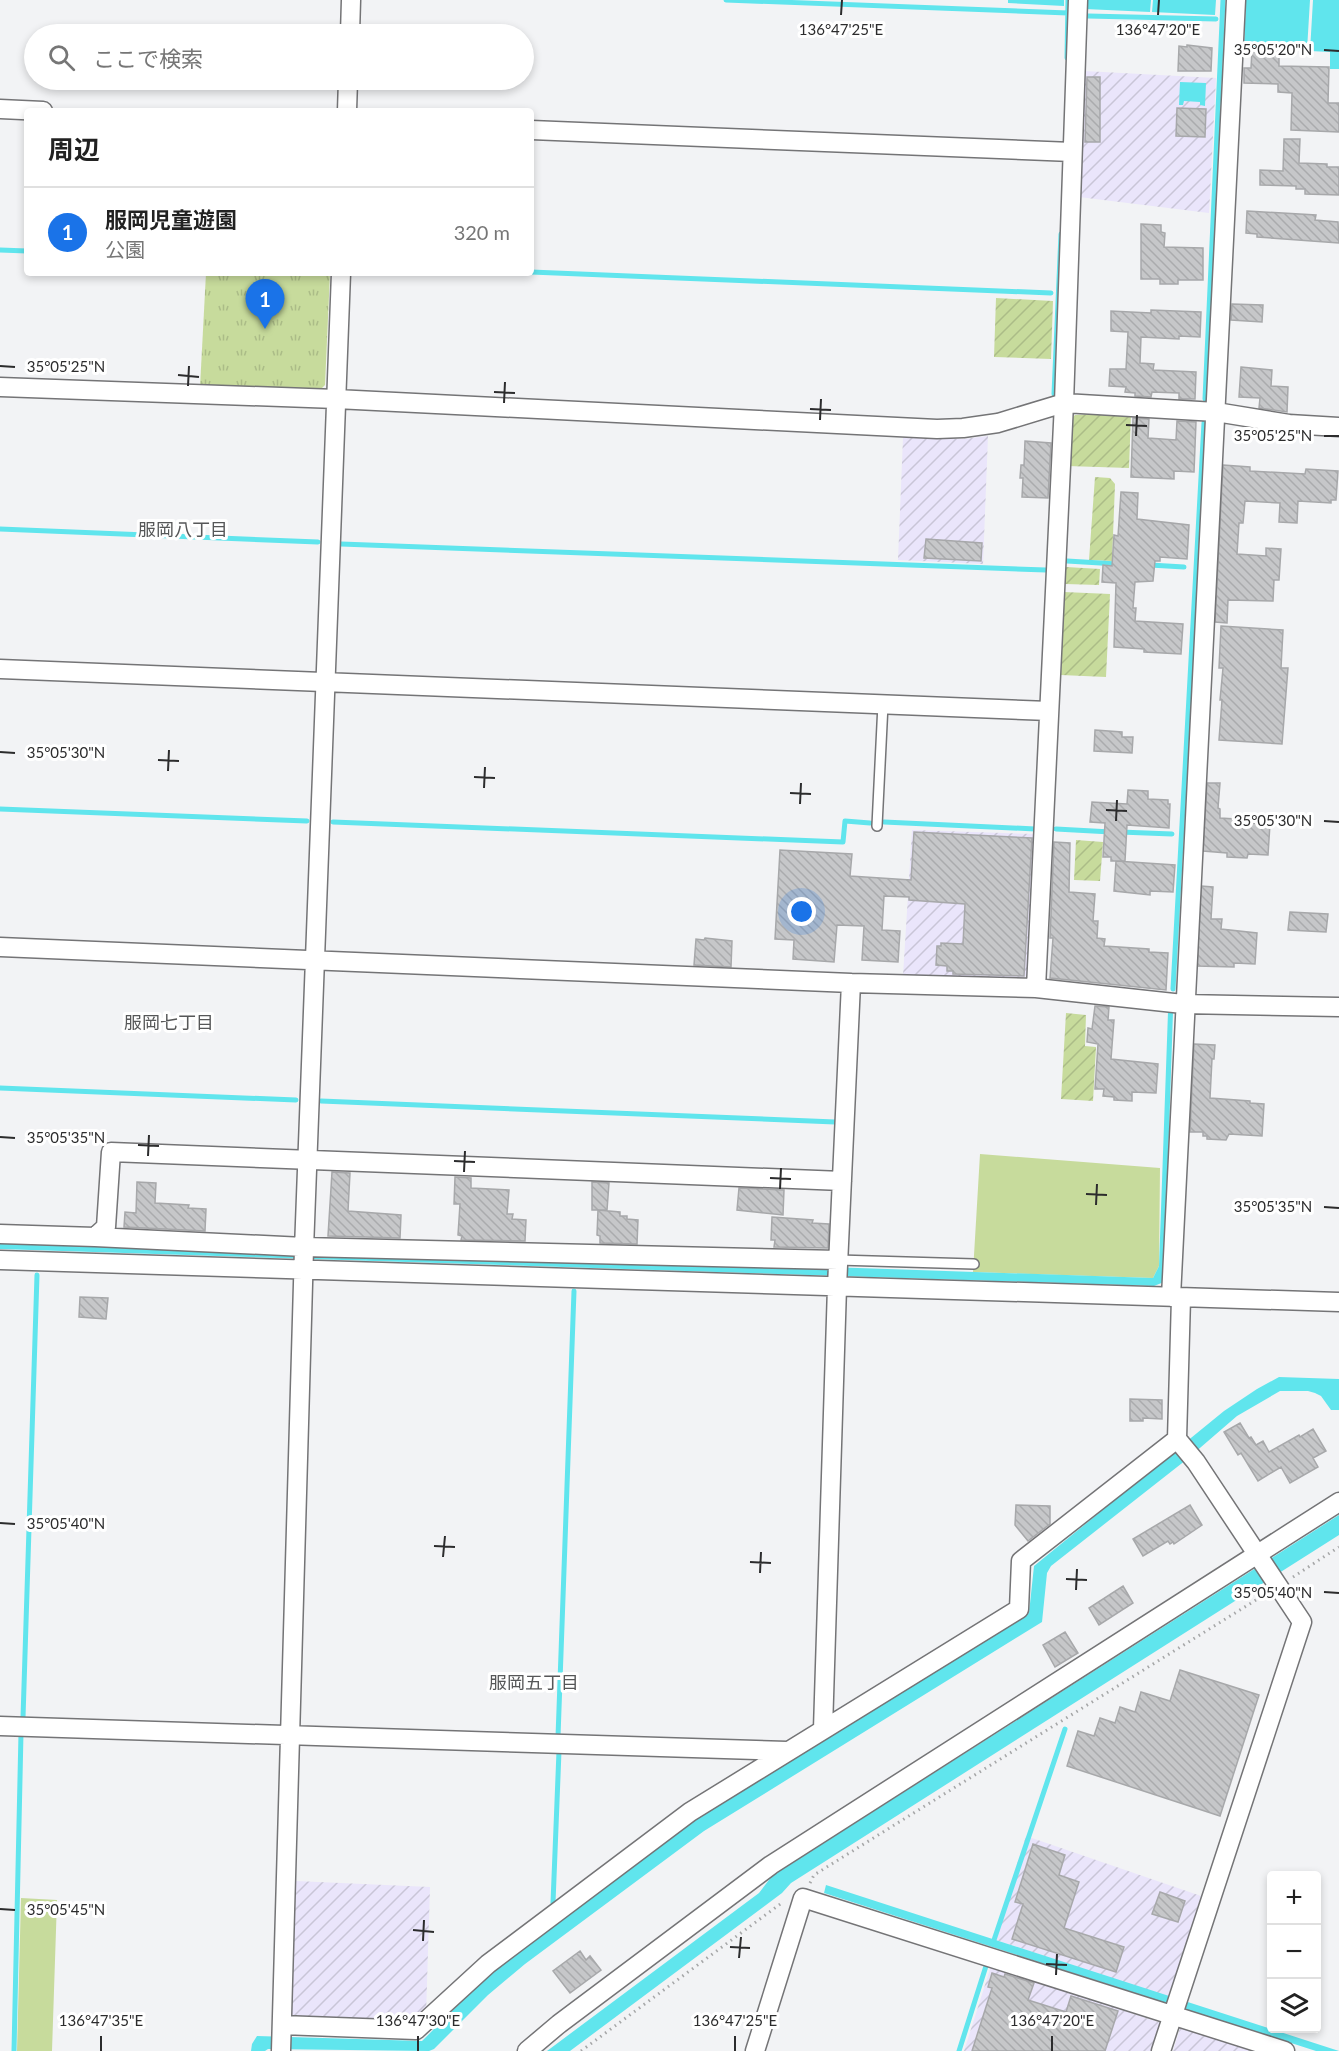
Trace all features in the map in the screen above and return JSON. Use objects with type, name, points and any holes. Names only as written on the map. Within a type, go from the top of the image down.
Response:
[{"type":"street","points":[[350,24],[351,0]]},
{"type":"street","points":[[1036,988],[1064,403],[1078,0]]},
{"type":"street","points":[[1161,2051],[1302,1622],[1183,1446],[1176,1298],[1183,1004],[1236,0]]},
{"type":"street","points":[[347,108],[348,90]]},
{"type":"street","points":[[0,109],[24,110]]},
{"type":"street","points":[[534,130],[1072,152]]},
{"type":"street","points":[[341,276],[303,1270],[282,2036],[416,2030],[497,1957],[690,1812],[1019,1609],[1021,1562],[1183,1446]]},
{"type":"street","points":[[0,387],[336,399],[937,429],[998,423],[1064,403],[1216,412],[1288,424],[1339,427]]},
{"type":"street","points":[[0,669],[1049,711]]},
{"type":"street","points":[[0,947],[851,983],[1036,988],[1183,1004],[1339,1007]]},
{"type":"street","points":[[823,1729],[838,1260],[851,983]]},
{"type":"street","points":[[95,1237],[106,1227],[111,1152],[842,1181]]},
{"type":"street","points":[[0,1234],[304,1248],[838,1260]]},
{"type":"street","points":[[0,1260],[1339,1302]]},
{"type":"street","points":[[526,2051],[586,2003],[771,1865],[1260,1557],[1339,1502]]},
{"type":"street","points":[[0,1726],[787,1751]]},
{"type":"street","points":[[755,2051],[803,1898],[1175,2007],[1285,2051]]},
{"type":"lane","points":[[877,826],[883,704]]},
{"type":"lane","points":[[838,1260],[974,1264]]},
{"type":"path","points":[[581,2051],[780,1903],[803,1898],[814,1875],[1339,1547]]},
{"type":"shaded area","points":[[1084,71],[1216,78],[1209,213],[1079,197]]},
{"type":"shaded area","points":[[988,436],[983,564],[898,560],[903,438],[964,439]]},
{"type":"shaded area","points":[[912,830],[1034,834],[1027,975],[1021,980],[903,976]]},
{"type":"shaded area","points":[[1026,1836],[1201,1896],[1168,1997],[993,1939]]},
{"type":"shaded area","points":[[296,1881],[430,1887],[426,2015],[416,2022],[297,2019],[290,2012]]},
{"type":"shaded area","points":[[991,1966],[1161,2023],[1152,2051],[964,2051]]},
{"type":"shaded area","points":[[1181,2025],[1265,2051],[1173,2051]]},
{"type":"green space","points":[[206,276],[330,276],[325,385],[320,390],[200,387]]},
{"type":"green space","points":[[996,298],[1053,301],[1051,359],[994,357]]},
{"type":"green space","points":[[1131,414],[1129,468],[1067,466],[1069,421],[1075,415]]},
{"type":"green space","points":[[1095,477],[1110,478],[1115,484],[1112,561],[1089,560]]},
{"type":"green space","points":[[1066,567],[1100,569],[1099,585],[1065,584]]},
{"type":"green space","points":[[1064,592],[1110,594],[1106,677],[1061,675]]},
{"type":"green space","points":[[1076,840],[1103,842],[1100,881],[1074,880]]},
{"type":"green space","points":[[1066,1013],[1086,1015],[1085,1046],[1096,1047],[1093,1101],[1061,1099]]},
{"type":"green space","points":[[980,1154],[1160,1168],[1159,1266],[1153,1278],[973,1272]]},
{"type":"green space","points":[[21,1898],[57,1900],[52,2051],[17,2051]]},
{"type":"water","points":[[1008,0],[1064,0],[1064,6],[1008,3]]},
{"type":"water","points":[[1086,0],[1151,0],[1150,12],[1085,9]]},
{"type":"water","points":[[1153,0],[1216,0],[1215,15],[1152,12]]},
{"type":"water","points":[[1246,0],[1310,0],[1307,50],[1244,47]]},
{"type":"water","points":[[1313,0],[1339,0],[1339,69],[1330,69],[1330,52],[1310,51]]},
{"type":"water","points":[[1180,82],[1206,83],[1205,106],[1200,105],[1200,102],[1184,101],[1183,105],[1179,105]]},
{"type":"water","points":[[1168,1012],[1173,1012],[1164,1282],[1154,1286],[0,1249],[0,1239],[1153,1278],[1159,1266]]},
{"type":"water","points":[[1279,1377],[1339,1379],[1339,1410],[1331,1410],[1321,1396],[1315,1393],[1280,1391],[1237,1416],[1186,1460],[1051,1566],[1047,1573],[1042,1622],[704,1831],[525,1964],[488,1995],[434,2049],[429,2051],[268,2049],[251,2051],[257,2036],[422,2041],[495,1968],[696,1819],[1029,1613],[1034,1566],[1224,1411]]},
{"type":"water","points":[[1339,1515],[1339,1535],[791,1883],[782,1893],[570,2051],[547,2051],[759,1893],[772,1876]]},
{"type":"water","points":[[826,1885],[1267,2028],[1267,2033],[1283,2033],[1339,2051],[1316,2051],[824,1893]]},
{"type":"building","points":[[1187,45],[1212,48],[1211,71],[1178,71],[1179,46],[1187,47]]},
{"type":"building","points":[[1252,50],[1279,51],[1279,66],[1329,67],[1328,103],[1339,103],[1339,132],[1291,130],[1292,93],[1278,92],[1278,84],[1244,83],[1244,68],[1251,68]]},
{"type":"building","points":[[1087,77],[1100,77],[1100,142],[1085,142]]},
{"type":"building","points":[[1177,108],[1206,109],[1205,137],[1176,136]]},
{"type":"building","points":[[1284,139],[1300,139],[1299,163],[1339,167],[1339,195],[1305,194],[1305,189],[1296,189],[1296,186],[1260,185],[1260,170],[1283,171]]},
{"type":"building","points":[[1247,211],[1316,215],[1315,220],[1338,222],[1339,243],[1257,237],[1257,234],[1246,233]]},
{"type":"building","points":[[1141,224],[1161,225],[1161,232],[1165,233],[1164,247],[1203,248],[1203,280],[1178,280],[1178,284],[1160,284],[1160,279],[1141,279]]},
{"type":"building","points":[[1232,304],[1263,305],[1262,322],[1231,320]]},
{"type":"building","points":[[1151,310],[1201,312],[1200,337],[1179,336],[1179,339],[1141,337],[1140,363],[1154,364],[1153,370],[1196,372],[1195,399],[1179,399],[1179,393],[1152,392],[1151,397],[1135,396],[1135,393],[1125,392],[1126,387],[1109,386],[1110,369],[1126,369],[1128,332],[1111,331],[1111,311],[1151,313]]},
{"type":"building","points":[[1241,367],[1272,370],[1271,386],[1288,387],[1287,412],[1259,408],[1260,398],[1239,397]]},
{"type":"building","points":[[1133,418],[1149,419],[1148,438],[1176,440],[1177,421],[1196,422],[1194,472],[1174,471],[1174,479],[1131,477]]},
{"type":"building","points":[[1025,441],[1051,443],[1048,498],[1022,497],[1023,478],[1020,478],[1021,465],[1024,465]]},
{"type":"building","points":[[1223,465],[1250,467],[1250,471],[1305,474],[1306,469],[1338,471],[1336,500],[1331,500],[1331,503],[1298,501],[1297,523],[1279,522],[1280,503],[1245,501],[1243,523],[1239,523],[1237,554],[1266,556],[1266,548],[1281,549],[1279,580],[1274,580],[1273,601],[1228,600],[1227,623],[1215,622]]},
{"type":"building","points":[[1121,492],[1138,493],[1137,519],[1189,525],[1187,559],[1160,557],[1160,561],[1155,561],[1153,581],[1135,582],[1133,608],[1136,608],[1135,621],[1183,624],[1181,654],[1144,652],[1144,649],[1114,647],[1116,583],[1102,582],[1103,565],[1112,566],[1114,535],[1118,536]]},
{"type":"building","points":[[926,539],[982,543],[981,561],[924,558]]},
{"type":"building","points":[[1221,626],[1283,630],[1281,668],[1288,668],[1282,744],[1219,740],[1223,668],[1219,668]]},
{"type":"building","points":[[1095,730],[1122,732],[1122,737],[1133,737],[1132,753],[1094,751]]},
{"type":"building","points":[[1207,783],[1220,783],[1218,808],[1220,818],[1252,820],[1252,823],[1270,824],[1268,855],[1248,854],[1247,858],[1227,857],[1227,853],[1203,851]]},
{"type":"building","points":[[1128,790],[1148,791],[1148,799],[1168,800],[1170,804],[1169,828],[1127,825],[1125,861],[1111,861],[1111,857],[1103,857],[1105,823],[1090,822],[1092,802],[1127,804]]},
{"type":"building","points":[[914,832],[1032,838],[1024,976],[953,974],[953,971],[947,971],[947,966],[936,965],[937,946],[941,946],[941,943],[963,944],[965,904],[884,896],[882,930],[900,931],[898,962],[862,960],[864,926],[837,925],[834,962],[793,959],[794,940],[775,939],[780,850],[852,854],[850,876],[911,880]]},
{"type":"building","points":[[1054,842],[1070,843],[1069,892],[1095,894],[1093,921],[1098,921],[1097,938],[1105,939],[1104,946],[1149,949],[1149,952],[1168,953],[1166,990],[1050,978],[1053,938],[1050,938]]},
{"type":"building","points":[[1116,861],[1175,865],[1173,892],[1150,891],[1150,895],[1114,891]]},
{"type":"building","points":[[1201,886],[1213,887],[1211,919],[1222,919],[1221,929],[1257,933],[1255,964],[1234,963],[1234,967],[1197,966]]},
{"type":"building","points":[[1290,912],[1328,914],[1326,932],[1288,930]]},
{"type":"building","points":[[705,938],[732,941],[731,967],[694,965],[696,939],[704,940]]},
{"type":"building","points":[[1095,1006],[1109,1007],[1108,1020],[1114,1020],[1111,1059],[1158,1064],[1156,1093],[1132,1092],[1132,1101],[1114,1100],[1114,1097],[1103,1096],[1104,1089],[1095,1089],[1098,1044],[1087,1042],[1088,1028],[1092,1029]]},
{"type":"building","points":[[1194,1044],[1215,1045],[1210,1098],[1264,1104],[1262,1136],[1229,1134],[1226,1140],[1207,1139],[1207,1136],[1203,1136],[1203,1132],[1190,1132]]},
{"type":"building","points":[[332,1172],[350,1173],[348,1211],[401,1215],[400,1238],[328,1236]]},
{"type":"building","points":[[455,1177],[471,1178],[471,1188],[509,1190],[507,1214],[513,1214],[512,1219],[526,1220],[525,1241],[461,1240],[462,1236],[458,1235],[460,1204],[454,1204]]},
{"type":"building","points":[[137,1182],[156,1183],[155,1203],[189,1205],[188,1208],[206,1209],[205,1231],[124,1227],[125,1212],[136,1213]]},
{"type":"building","points":[[592,1182],[609,1183],[607,1210],[592,1210]]},
{"type":"building","points":[[739,1188],[784,1190],[783,1215],[737,1210]]},
{"type":"building","points":[[598,1210],[620,1212],[620,1216],[638,1220],[637,1244],[600,1243],[600,1236],[597,1235]]},
{"type":"building","points":[[772,1217],[813,1220],[812,1223],[829,1224],[828,1248],[774,1247],[775,1240],[771,1240]]},
{"type":"building","points":[[80,1297],[108,1298],[106,1319],[79,1317]]},
{"type":"building","points":[[1130,1399],[1162,1400],[1162,1419],[1143,1418],[1143,1421],[1130,1421]]},
{"type":"building","points":[[1240,1423],[1256,1445],[1263,1441],[1269,1452],[1313,1429],[1326,1451],[1313,1458],[1318,1467],[1290,1483],[1281,1467],[1258,1481],[1241,1453],[1238,1455],[1224,1432]]},
{"type":"building","points":[[1016,1505],[1050,1506],[1050,1524],[1028,1541],[1015,1525]]},
{"type":"building","points":[[1190,1505],[1202,1525],[1174,1544],[1168,1541],[1143,1556],[1133,1539]]},
{"type":"building","points":[[1123,1586],[1133,1603],[1099,1625],[1089,1608]]},
{"type":"building","points":[[1065,1632],[1078,1653],[1055,1667],[1043,1645]]},
{"type":"building","points":[[1180,1670],[1259,1695],[1220,1816],[1067,1766],[1078,1731],[1094,1736],[1100,1718],[1115,1723],[1120,1707],[1135,1712],[1141,1692],[1170,1701]]},
{"type":"building","points":[[1033,1844],[1065,1855],[1059,1875],[1079,1882],[1064,1928],[1124,1947],[1116,1972],[1012,1939],[1023,1904],[1015,1902]]},
{"type":"building","points":[[1160,1892],[1185,1901],[1178,1922],[1152,1914]]},
{"type":"building","points":[[580,1951],[586,1960],[590,1956],[601,1970],[570,1993],[553,1971]]},
{"type":"building","points":[[992,1973],[1004,1977],[1005,1974],[1034,1983],[1028,2000],[1066,2012],[1071,1996],[1118,2011],[1105,2051],[972,2051],[992,1988],[988,1987]]},
{"type":"waterway","points":[[726,0],[1068,13]]},
{"type":"waterway","points":[[1067,58],[1068,0]]},
{"type":"waterway","points":[[1205,399],[1223,0]]},
{"type":"waterway","points":[[1088,16],[1216,19]]},
{"type":"waterway","points":[[1054,394],[1061,234]]},
{"type":"waterway","points":[[0,250],[24,251]]},
{"type":"waterway","points":[[534,272],[1051,293]]},
{"type":"waterway","points":[[1173,989],[1204,423]]},
{"type":"waterway","points":[[0,529],[318,542]]},
{"type":"waterway","points":[[341,544],[1046,570]]},
{"type":"waterway","points":[[1067,561],[1117,564]]},
{"type":"waterway","points":[[1150,565],[1184,567]]},
{"type":"waterway","points":[[0,809],[307,821]]},
{"type":"waterway","points":[[333,822],[843,842],[845,821],[870,823]]},
{"type":"waterway","points":[[884,822],[1035,829]]},
{"type":"waterway","points":[[1056,829],[1111,832]]},
{"type":"waterway","points":[[1120,832],[1172,834]]},
{"type":"waterway","points":[[0,1088],[296,1100]]},
{"type":"waterway","points":[[321,1101],[835,1122]]},
{"type":"waterway","points":[[23,1718],[37,1275]]},
{"type":"waterway","points":[[558,1737],[574,1291]]},
{"type":"waterway","points":[[994,1940],[1065,1729]]},
{"type":"waterway","points":[[14,2051],[21,1733]]},
{"type":"waterway","points":[[553,1903],[559,1751]]},
{"type":"waterway","points":[[959,2051],[986,1966]]},
{"type":"place","name":"服岡児童遊園","points":[[265,329]]},
{"type":"district","name":"服岡八丁目","points":[[183,530]]},
{"type":"district","name":"服岡七丁目","points":[[169,1023]]},
{"type":"district","name":"服岡五丁目","points":[[534,1683]]}]
